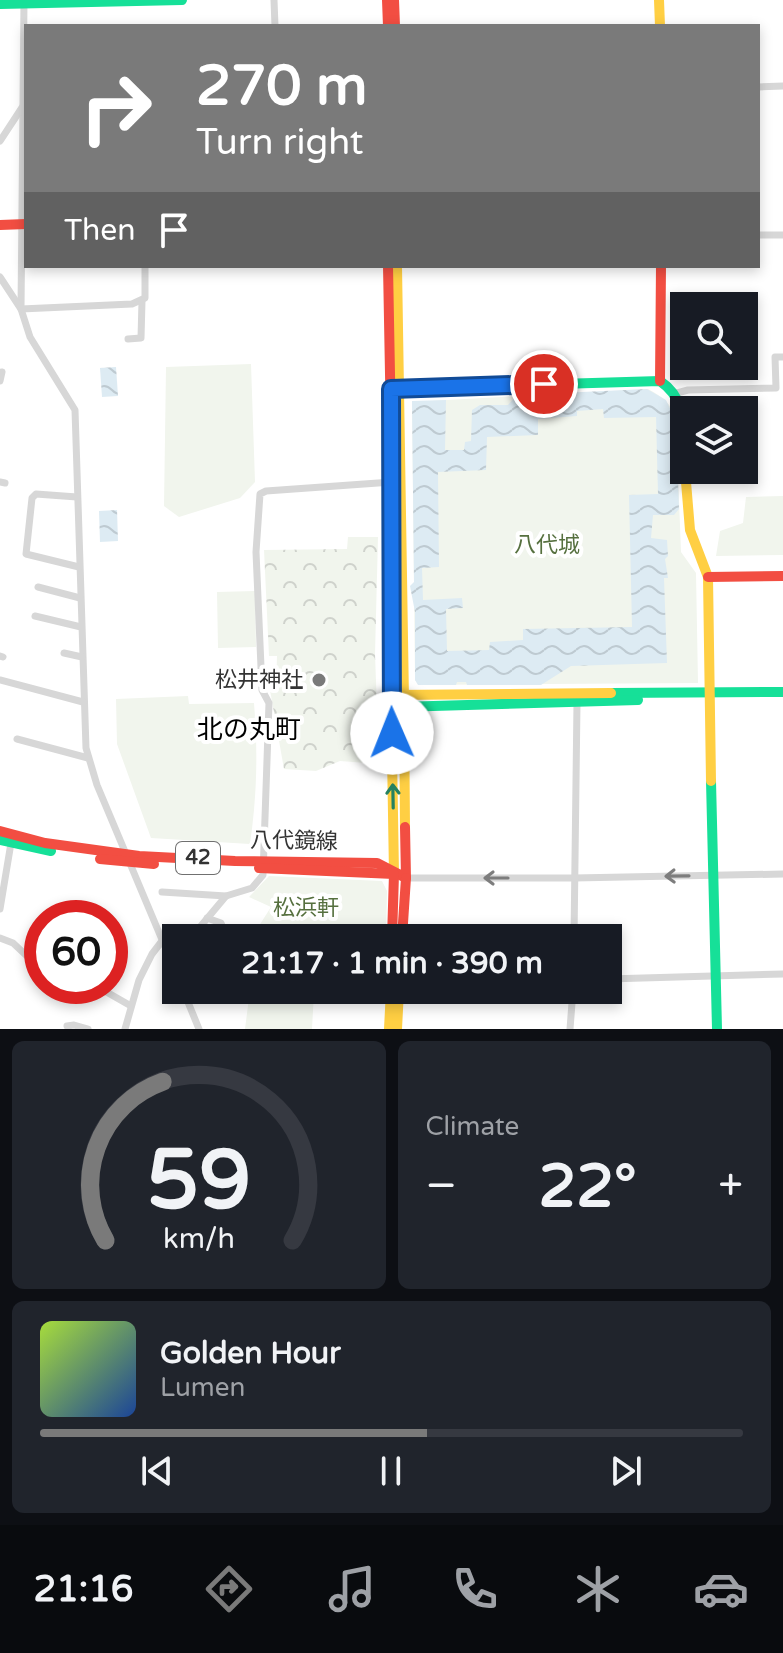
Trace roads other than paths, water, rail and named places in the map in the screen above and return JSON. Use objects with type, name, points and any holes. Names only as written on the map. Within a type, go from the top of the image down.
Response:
[{"type":"main road","points":[[0,4],[182,0]]},
{"type":"main road","points":[[387,0],[388,24]]},
{"type":"main road","points":[[394,0],[395,24]]},
{"type":"main road","points":[[659,0],[660,24]]},
{"type":"main road","points":[[0,225],[24,224]]},
{"type":"main road","points":[[388,268],[395,389],[404,701],[406,878],[403,924]]},
{"type":"main road","points":[[392,924],[392,482],[397,268]]},
{"type":"main road","points":[[660,381],[661,268]]},
{"type":"main road","points":[[395,389],[660,381],[678,396]]},
{"type":"main road","points":[[686,484],[690,530],[708,577],[717,1029]]},
{"type":"main road","points":[[708,577],[783,576]]},
{"type":"main road","points":[[404,701],[783,692]]},
{"type":"main road","points":[[392,701],[577,703],[696,698],[710,694]]},
{"type":"main road","name":"八代鏡線","points":[[0,831],[25,839],[127,859]]},
{"type":"main road","name":"八代鏡線","points":[[6,841],[127,859],[263,864],[394,874],[406,878]]},
{"type":"main road","points":[[389,1029],[390,1004]]},
{"type":"main road","points":[[397,1029],[398,1004]]},
{"type":"street","points":[[274,0],[275,24]]},
{"type":"street","points":[[0,141],[24,104],[24,2]]},
{"type":"street","points":[[760,87],[783,86]]},
{"type":"street","points":[[760,235],[783,235]]},
{"type":"street","points":[[21,309],[24,245]]},
{"type":"street","points":[[128,339],[141,338],[145,268]]},
{"type":"street","points":[[0,277],[21,309],[30,337],[75,410],[83,702],[88,758],[162,941],[139,980],[125,1029]]},
{"type":"street","points":[[21,309],[142,301]]},
{"type":"street","points":[[677,393],[688,390],[776,388],[775,357],[783,357]]},
{"type":"street","points":[[162,892],[226,896],[252,888],[263,875],[269,703],[262,690],[256,552],[260,494],[266,491],[392,482]]},
{"type":"street","points":[[77,497],[36,494],[32,498],[26,554],[79,567]]},
{"type":"street","points":[[38,587],[80,598]]},
{"type":"street","points":[[35,616],[81,627]]},
{"type":"street","points":[[64,653],[82,657]]},
{"type":"street","points":[[0,680],[83,702]]},
{"type":"street","points":[[574,924],[577,703]]},
{"type":"street","points":[[17,739],[88,758]]},
{"type":"street","points":[[0,909],[6,841]]},
{"type":"street","points":[[406,878],[783,874]]},
{"type":"street","points":[[202,924],[226,896]]},
{"type":"street","points":[[207,918],[221,924]]},
{"type":"street","points":[[0,938],[13,943],[24,953]]},
{"type":"street","points":[[622,978],[783,974]]},
{"type":"street","points":[[128,1004],[131,1006]]},
{"type":"street","points":[[189,1004],[199,1029]]},
{"type":"street","points":[[570,1029],[572,1004]]},
{"type":"street","points":[[67,1026],[88,1029]]},
{"type":"water","points":[[116,367],[118,396],[102,397],[100,368]]},
{"type":"water","points":[[647,389],[666,400],[670,408],[670,484],[678,484],[679,509],[674,515],[653,515],[651,538],[667,540],[668,556],[665,559],[668,578],[664,578],[667,663],[571,666],[541,685],[467,685],[466,682],[457,682],[456,685],[418,685],[415,680],[415,612],[410,586],[414,582],[412,401],[446,400],[445,450],[464,450],[465,442],[471,441],[472,410],[480,405],[508,405],[517,395]],"holes":[[[603,409],[604,418],[656,417],[658,494],[629,495],[632,627],[523,629],[523,640],[490,642],[489,650],[447,651],[446,609],[463,608],[462,598],[423,600],[422,568],[439,567],[438,472],[486,470],[487,437],[538,435],[538,419],[577,416],[577,411]]]},
{"type":"water","points":[[117,510],[118,541],[100,542],[99,511]]},
{"type":"place","name":"松井神社","points":[[319,680]]},
{"type":"district","name":"北の丸町","points":[[249,729]]},
{"type":"park label","name":"八代城","points":[[547,545]]},
{"type":"park label","name":"松浜軒","points":[[306,908]]}]
